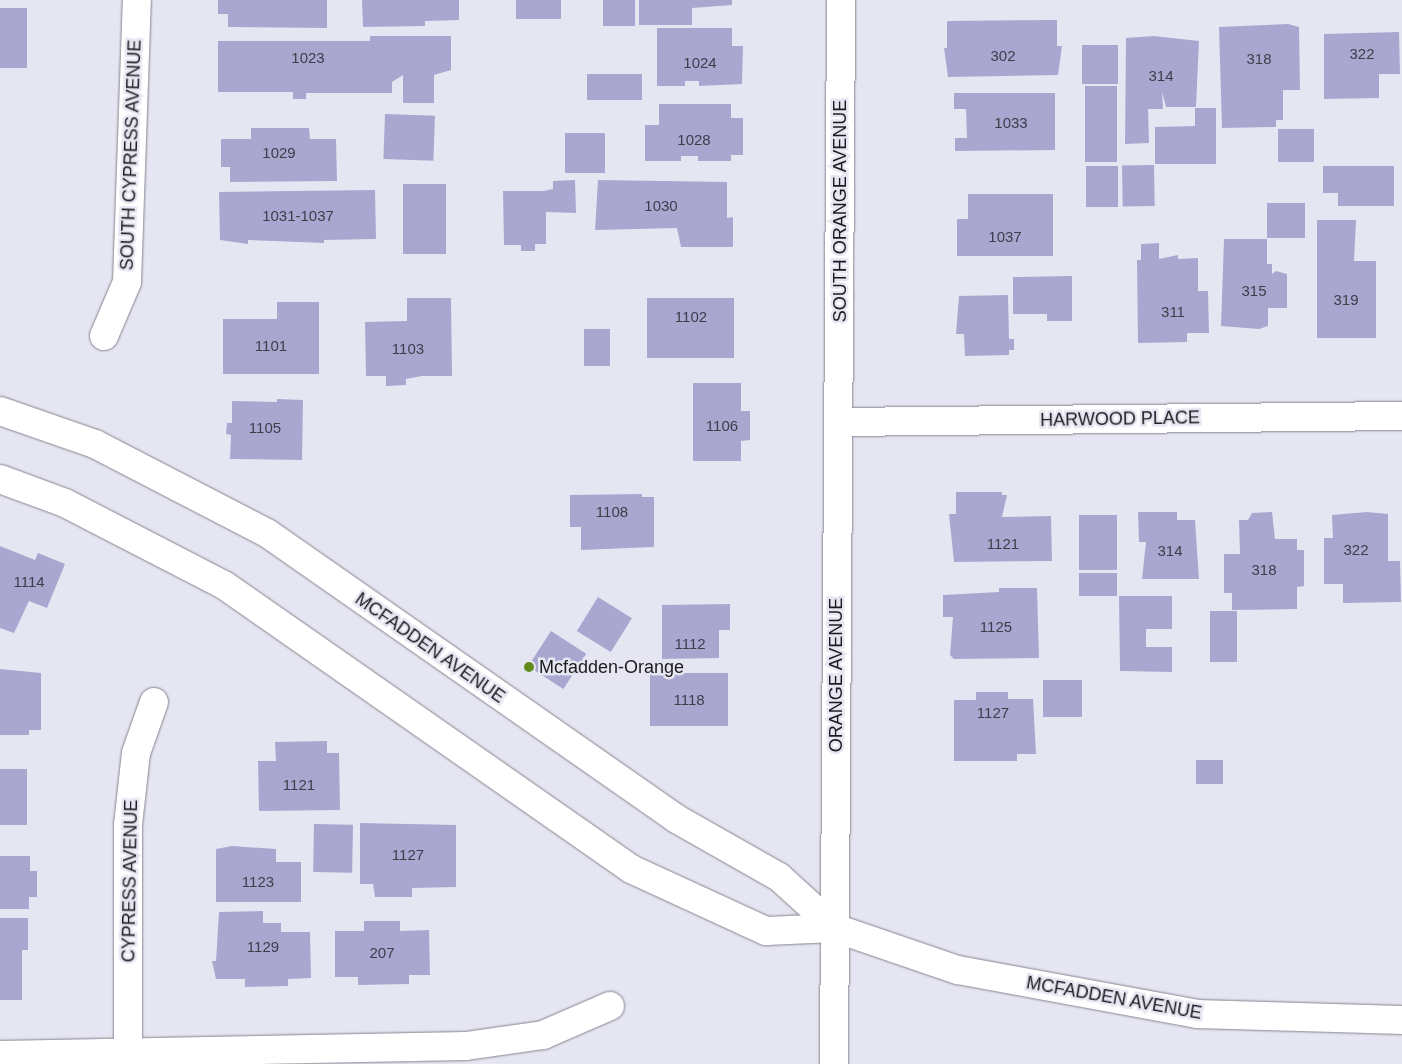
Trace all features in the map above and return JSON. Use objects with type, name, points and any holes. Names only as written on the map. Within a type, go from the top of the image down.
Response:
[{"type":"street","name":"SOUTH CYPRESS AVENUE","points":[[104,336],[127,282],[137,0]]},
{"type":"street","name":"SOUTH ORANGE AVENUE","points":[[839,422],[841,0]]},
{"type":"street","name":"MCFADDEN AVENUE","points":[[0,411],[95,444],[267,534],[675,818],[779,877],[834,928]]},
{"type":"street","name":"HARWOOD PLACE","points":[[839,422],[1402,416]]},
{"type":"street","name":"ORANGE AVENUE","points":[[834,928],[839,422]]},
{"type":"street","name":"MCFADDEN AVENUE","points":[[0,480],[65,503],[224,585],[631,869],[766,931],[834,928],[958,970],[1197,1014],[1402,1020]]},
{"type":"street","name":"CYPRESS AVENUE","points":[[128,1058],[128,825],[136,753],[154,702]]},
{"type":"street","points":[[834,928],[834,1064]]},
{"type":"street","points":[[0,1054],[128,1058],[466,1046],[543,1035],[610,1006]]},
{"type":"building","points":[[218,0],[327,0],[327,28],[228,27],[228,14],[218,14]]},
{"type":"building","points":[[362,0],[459,0],[459,20],[425,21],[425,26],[363,27]]},
{"type":"building","points":[[516,0],[561,0],[561,19],[516,19]]},
{"type":"building","points":[[603,0],[635,0],[635,26],[603,26]]},
{"type":"building","points":[[639,0],[732,0],[732,5],[692,8],[692,25],[639,25]]},
{"type":"building","points":[[0,8],[27,8],[27,68],[0,68]]},
{"type":"building","points":[[1057,20],[1057,46],[1062,46],[1058,75],[948,77],[944,48],[947,48],[947,21]]},
{"type":"building","points":[[1288,24],[1299,27],[1300,90],[1283,90],[1283,120],[1276,120],[1276,127],[1222,128],[1219,27]]},
{"type":"building","points":[[657,28],[732,28],[732,46],[743,46],[742,84],[699,86],[699,81],[685,81],[685,86],[657,86]]},
{"type":"building","points":[[1399,32],[1400,74],[1379,74],[1379,98],[1324,99],[1324,34]]},
{"type":"building","points":[[370,36],[451,36],[451,70],[434,75],[434,103],[403,103],[403,75],[392,82],[392,93],[306,93],[306,99],[293,99],[293,92],[218,92],[218,41],[370,41]]},
{"type":"building","points":[[1154,36],[1199,41],[1196,107],[1166,107],[1162,92],[1163,109],[1148,109],[1149,143],[1125,144],[1126,38]]},
{"type":"building","points":[[1082,45],[1118,45],[1118,84],[1082,84]]},
{"type":"building","points":[[587,74],[642,74],[642,100],[587,100]]},
{"type":"building","points":[[1085,86],[1117,86],[1117,162],[1085,162]]},
{"type":"building","points":[[954,93],[1055,93],[1055,150],[955,151],[955,138],[967,138],[966,109],[954,109]]},
{"type":"building","points":[[659,104],[731,104],[731,118],[743,118],[743,155],[731,155],[731,161],[698,161],[698,156],[681,156],[681,161],[645,161],[645,125],[659,125]]},
{"type":"building","points":[[1195,108],[1216,108],[1216,164],[1155,164],[1155,127],[1195,126]]},
{"type":"building","points":[[385,114],[435,116],[433,161],[383,159]]},
{"type":"building","points":[[251,128],[309,128],[310,139],[336,139],[337,181],[230,182],[230,167],[221,167],[221,139],[251,139]]},
{"type":"building","points":[[1278,129],[1314,129],[1314,162],[1278,162]]},
{"type":"building","points":[[565,133],[605,133],[605,173],[565,173]]},
{"type":"building","points":[[1154,165],[1155,206],[1123,207],[1122,166]]},
{"type":"building","points":[[1086,166],[1118,166],[1118,207],[1086,207]]},
{"type":"building","points":[[1323,166],[1394,166],[1394,206],[1338,206],[1338,193],[1323,193]]},
{"type":"building","points":[[575,180],[576,213],[546,212],[546,244],[535,244],[535,251],[521,251],[521,245],[504,245],[503,191],[544,191],[553,189],[553,181]]},
{"type":"building","points":[[598,180],[727,182],[727,218],[733,217],[733,247],[681,247],[677,228],[595,230]]},
{"type":"building","points":[[403,184],[446,184],[446,254],[403,254]]},
{"type":"building","points":[[375,190],[376,239],[324,240],[324,243],[248,240],[248,244],[220,240],[219,192]]},
{"type":"building","points":[[968,194],[1053,194],[1053,256],[957,256],[957,219],[968,219]]},
{"type":"building","points":[[1267,203],[1305,203],[1305,238],[1267,238]]},
{"type":"building","points":[[1317,220],[1356,220],[1354,261],[1376,261],[1376,338],[1317,338]]},
{"type":"building","points":[[1224,239],[1267,239],[1267,264],[1272,264],[1272,274],[1276,271],[1287,274],[1287,308],[1268,308],[1268,326],[1259,329],[1221,326]]},
{"type":"building","points":[[1159,243],[1159,259],[1178,255],[1178,259],[1198,258],[1198,291],[1208,291],[1209,333],[1187,333],[1187,342],[1138,343],[1137,260],[1141,260],[1141,244]]},
{"type":"building","points":[[1072,276],[1072,321],[1047,321],[1047,314],[1013,314],[1013,277]]},
{"type":"building","points":[[1008,295],[1009,339],[1014,339],[1014,350],[1009,350],[1009,355],[965,356],[964,334],[956,334],[959,296]]},
{"type":"building","points":[[407,298],[451,298],[452,376],[422,376],[406,379],[406,385],[386,386],[386,376],[366,376],[365,322],[407,321]]},
{"type":"building","points":[[647,298],[734,298],[734,358],[647,358]]},
{"type":"building","points":[[277,302],[319,302],[319,374],[223,374],[223,319],[277,319]]},
{"type":"building","points":[[584,329],[610,329],[610,366],[584,366]]},
{"type":"building","points":[[693,383],[741,383],[741,411],[750,411],[750,440],[741,441],[741,461],[693,461]]},
{"type":"building","points":[[277,399],[303,400],[302,460],[230,459],[231,435],[226,434],[227,423],[232,423],[232,401],[277,402]]},
{"type":"building","points":[[956,492],[1002,492],[1002,495],[1007,495],[1002,517],[1051,516],[1052,561],[954,562],[949,514],[956,514]]},
{"type":"building","points":[[642,494],[642,497],[654,497],[654,547],[581,550],[581,527],[570,527],[570,495]]},
{"type":"building","points":[[1138,512],[1177,512],[1177,520],[1195,520],[1199,579],[1142,579],[1146,542],[1139,542]]},
{"type":"building","points":[[1272,512],[1275,539],[1297,539],[1297,550],[1304,550],[1304,586],[1297,587],[1297,609],[1232,610],[1232,593],[1224,593],[1224,554],[1240,554],[1239,520],[1248,520],[1252,513]]},
{"type":"building","points":[[1367,512],[1388,514],[1388,561],[1400,561],[1401,602],[1343,603],[1343,584],[1324,584],[1324,538],[1333,538],[1332,515]]},
{"type":"building","points":[[1079,515],[1117,515],[1117,570],[1079,570]]},
{"type":"building","points":[[0,546],[35,560],[38,553],[65,564],[47,608],[29,601],[14,633],[0,628]]},
{"type":"building","points":[[1079,573],[1117,573],[1117,596],[1079,596]]},
{"type":"building","points":[[999,588],[1037,588],[1039,658],[954,659],[950,655],[953,617],[943,617],[943,595],[999,592]]},
{"type":"building","points":[[1119,596],[1172,596],[1172,629],[1146,629],[1146,647],[1172,647],[1172,672],[1120,671]]},
{"type":"building","points":[[598,597],[632,618],[611,652],[577,631]]},
{"type":"building","points":[[730,604],[730,630],[719,630],[719,658],[662,659],[662,605]]},
{"type":"building","points":[[1210,611],[1237,611],[1237,662],[1210,662]]},
{"type":"building","points":[[551,631],[586,654],[563,689],[528,666]]},
{"type":"building","points":[[0,669],[41,673],[41,730],[29,730],[29,735],[0,735]]},
{"type":"building","points":[[650,673],[728,673],[728,726],[650,726]]},
{"type":"building","points":[[1043,680],[1082,680],[1082,717],[1043,717]]},
{"type":"building","points":[[976,692],[1008,692],[1008,699],[1033,699],[1036,754],[1017,754],[1017,761],[954,761],[954,700],[976,700]]},
{"type":"building","points":[[327,741],[327,753],[339,753],[340,810],[259,811],[258,761],[276,761],[275,742]]},
{"type":"building","points":[[1196,760],[1223,760],[1223,784],[1196,784]]},
{"type":"building","points":[[0,769],[27,769],[27,825],[0,825]]},
{"type":"building","points":[[360,823],[456,825],[456,887],[412,888],[412,897],[375,897],[373,884],[360,884]]},
{"type":"building","points":[[314,824],[353,825],[352,873],[313,872]]},
{"type":"building","points":[[232,846],[276,849],[276,862],[301,862],[301,902],[216,902],[216,849]]},
{"type":"building","points":[[0,856],[30,856],[30,871],[37,871],[37,897],[29,897],[29,909],[0,909]]},
{"type":"building","points":[[263,911],[263,923],[281,923],[281,932],[310,932],[311,978],[288,979],[288,986],[245,987],[245,979],[216,979],[212,961],[216,961],[219,912]]},
{"type":"building","points":[[0,918],[28,918],[28,950],[22,950],[22,1000],[0,1000]]},
{"type":"building","points":[[364,921],[400,921],[400,931],[429,930],[430,975],[409,975],[409,984],[358,985],[358,977],[335,977],[335,931],[364,931]]},
{"type":"place","name":"Mcfadden-Orange","points":[[529,667]]}]
